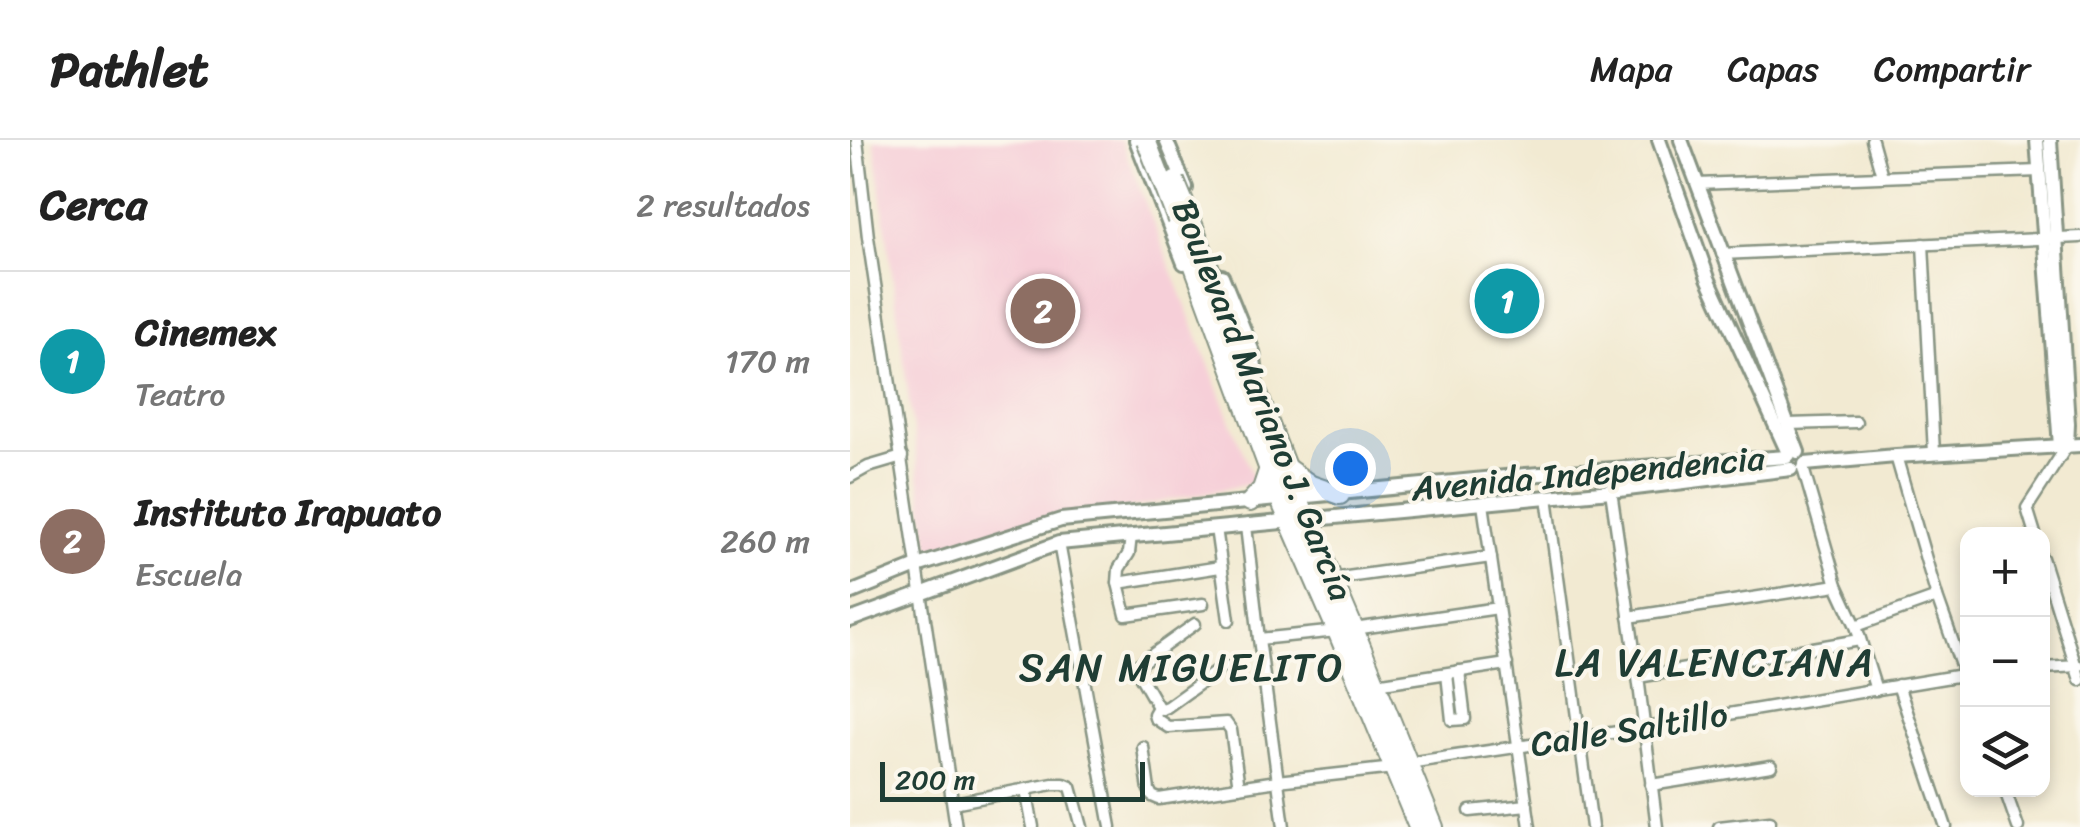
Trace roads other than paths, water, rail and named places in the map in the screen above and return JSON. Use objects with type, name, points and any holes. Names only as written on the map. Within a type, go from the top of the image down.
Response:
[{"type":"main road","name":"Boulevard Mariano J. García","points":[[1165,143],[1184,219],[1289,499],[1288,522],[1376,684],[1418,827]]},
{"type":"main road","name":"Boulevard Mariano J. García","points":[[1144,149],[1184,219]]},
{"type":"main road","points":[[1250,502],[1278,467],[1340,495]]},
{"type":"main road","name":"Boulevard Mariano J. García","points":[[1289,499],[1308,520],[1333,579],[1346,630],[1401,765],[1434,827]]},
{"type":"street","points":[[856,140],[956,827]]},
{"type":"street","points":[[1136,140],[1158,160],[1165,143]]},
{"type":"street","points":[[1659,140],[1708,278],[1795,461],[1836,586],[1856,626],[1876,690]]},
{"type":"street","points":[[1681,140],[1788,424],[1795,461]]},
{"type":"street","points":[[1872,140],[1882,176]]},
{"type":"street","points":[[2037,140],[2050,238]]},
{"type":"street","points":[[2034,527],[2028,508],[2067,448],[2050,238],[2050,140]]},
{"type":"street","points":[[1165,143],[1253,352],[1252,398]]},
{"type":"street","points":[[1144,149],[1226,370],[1252,398]]},
{"type":"street","points":[[1697,184],[2039,171]]},
{"type":"street","points":[[1692,233],[1712,226]]},
{"type":"street","points":[[1722,254],[2080,236]]},
{"type":"street","points":[[1923,244],[1934,454]]},
{"type":"street","points":[[1788,424],[1856,422]]},
{"type":"street","name":"Avenida Independencia","points":[[856,590],[1061,520],[1704,462],[2067,448]]},
{"type":"street","points":[[1896,456],[1960,661]]},
{"type":"street","points":[[850,477],[902,457]]},
{"type":"street","name":"Avenida Independencia","points":[[850,620],[1059,543],[1610,491],[1706,480],[1795,461]]},
{"type":"street","points":[[1704,462],[1706,480]]},
{"type":"street","points":[[1579,471],[1580,494]]},
{"type":"street","points":[[1610,491],[1658,827]]},
{"type":"street","points":[[1547,497],[1592,827]]},
{"type":"street","points":[[1482,504],[1530,827]]},
{"type":"street","points":[[1246,526],[1284,827]]},
{"type":"street","points":[[1216,528],[1229,620]]},
{"type":"street","points":[[1130,536],[1129,553],[1119,569],[1118,583],[1126,615],[1203,604]]},
{"type":"street","points":[[1059,543],[1111,827]]},
{"type":"street","points":[[1333,579],[1490,557]]},
{"type":"street","points":[[1118,583],[1220,567]]},
{"type":"street","points":[[2050,583],[2080,680]]},
{"type":"street","points":[[1629,617],[1836,586]]},
{"type":"street","points":[[1856,626],[1937,597]]},
{"type":"street","points":[[1259,639],[1498,608]]},
{"type":"street","points":[[1162,707],[1134,666],[1195,624]]},
{"type":"street","points":[[1638,677],[1860,640]]},
{"type":"street","points":[[1376,684],[1507,664]]},
{"type":"street","points":[[1224,666],[1154,714],[1168,727],[1226,724],[1231,730],[1238,786]]},
{"type":"street","points":[[2050,668],[2077,666]]},
{"type":"street","name":"Calle Saltillo","points":[[1143,747],[1149,790],[1159,799],[1960,679]]},
{"type":"street","points":[[1898,686],[1946,827]]},
{"type":"street","points":[[1652,785],[1772,766]]},
{"type":"street","points":[[953,803],[1064,784],[1071,788],[1082,827]]},
{"type":"street","points":[[1026,790],[1033,827]]},
{"type":"street","points":[[2007,797],[2018,827]]},
{"type":"street","points":[[1470,811],[1527,804]]},
{"type":"street","points":[[1719,827],[1770,821]]},
{"type":"place","name":"Cinemex","points":[[1507,301]]},
{"type":"place","name":"Instituto Irapuato","points":[[1043,311]]},
{"type":"district","name":"LA VALENCIANA","points":[[1715,662]]},
{"type":"district","name":"SAN MIGUELITO","points":[[1182,667]]}]
